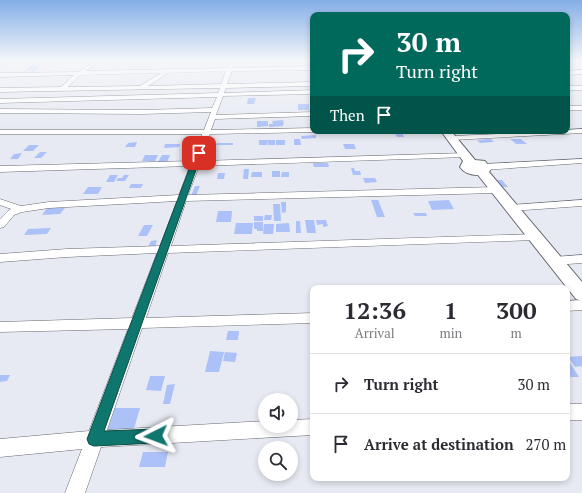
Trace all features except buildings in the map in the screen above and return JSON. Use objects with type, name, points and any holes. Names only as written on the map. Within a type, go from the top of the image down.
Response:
[{"type":"main road","points":[[449,134],[476,164],[582,294]]},
{"type":"street","points":[[62,89],[68,83]]},
{"type":"street","points":[[141,88],[149,83]]},
{"type":"street","points":[[74,493],[225,83]]},
{"type":"street","points":[[0,90],[310,84]]},
{"type":"street","points":[[570,88],[582,88]]},
{"type":"street","points":[[0,100],[310,92]]},
{"type":"street","points":[[570,108],[582,108]]},
{"type":"street","points":[[0,111],[142,112],[216,110]]},
{"type":"street","points":[[213,117],[310,114]]},
{"type":"street","points":[[0,132],[207,132],[310,130]]},
{"type":"street","points":[[570,131],[582,131]]},
{"type":"street","points":[[0,169],[195,163],[476,164],[582,161]]},
{"type":"street","points":[[0,225],[11,213],[20,209],[49,204],[182,198],[496,190]]},
{"type":"street","points":[[0,202],[20,209]]},
{"type":"street","points":[[512,208],[582,203]]},
{"type":"street","points":[[0,258],[67,253],[536,237]]},
{"type":"street","points":[[554,260],[582,259]]},
{"type":"street","points":[[570,306],[582,305]]},
{"type":"street","points":[[0,327],[310,318]]},
{"type":"street","points":[[570,412],[582,412]]},
{"type":"street","points":[[0,448],[94,439],[310,427]]},
{"type":"route","points":[[156,436],[94,439],[199,153]]}]
